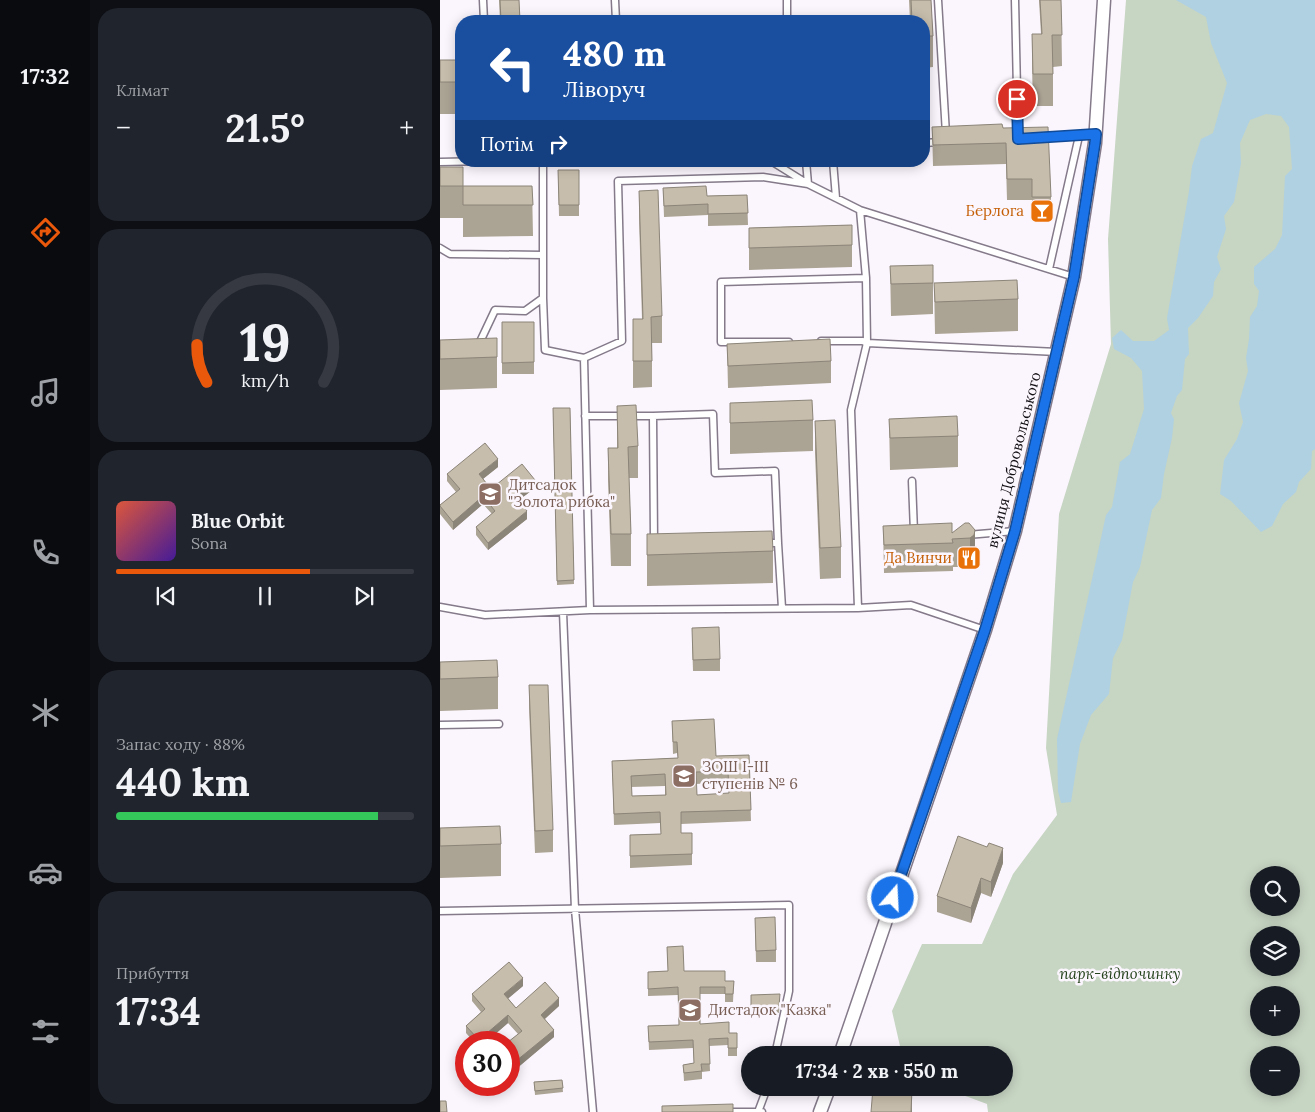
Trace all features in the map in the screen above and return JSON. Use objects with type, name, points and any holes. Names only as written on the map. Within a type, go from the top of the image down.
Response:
[{"type":"street","name":"вулиця Добровольського","points":[[843,1046],[985,630],[1015,531],[1074,277],[1096,134],[1104,0]]},
{"type":"street","points":[[820,1112],[825,1096]]},
{"type":"lane","points":[[483,0],[484,15]]},
{"type":"lane","points":[[615,0],[616,15]]},
{"type":"lane","points":[[786,0],[787,15]]},
{"type":"lane","points":[[930,143],[946,142],[938,0]]},
{"type":"lane","points":[[1015,0],[1018,139]]},
{"type":"lane","points":[[1035,138],[1096,134]]},
{"type":"lane","points":[[1049,269],[1079,136]]},
{"type":"lane","points":[[1009,139],[1026,138]]},
{"type":"lane","points":[[440,162],[455,162]]},
{"type":"lane","points":[[543,167],[545,350],[584,358],[622,341],[618,181],[763,177],[808,184]]},
{"type":"lane","points":[[781,167],[808,184],[860,210],[1074,277]]},
{"type":"lane","points":[[807,167],[808,184]]},
{"type":"lane","points":[[833,167],[836,198]]},
{"type":"lane","points":[[858,608],[851,410],[867,343],[866,278],[860,210]]},
{"type":"lane","points":[[440,248],[450,254],[543,255]]},
{"type":"lane","points":[[797,341],[721,342],[721,282],[866,278]]},
{"type":"lane","points":[[474,353],[495,310],[525,311],[543,298]]},
{"type":"lane","points":[[816,341],[863,340],[867,343],[1056,352]]},
{"type":"lane","points":[[584,358],[590,610]]},
{"type":"lane","points":[[585,416],[713,414],[714,473],[775,471],[782,608]]},
{"type":"lane","points":[[654,416],[654,547],[663,546]]},
{"type":"lane","points":[[912,481],[914,539]]},
{"type":"lane","points":[[960,535],[1015,531]]},
{"type":"lane","points":[[759,543],[778,542]]},
{"type":"lane","points":[[440,607],[485,615],[590,610],[858,608],[911,605],[985,630]]},
{"type":"lane","points":[[563,612],[575,909],[593,1112]]},
{"type":"lane","points":[[440,725],[499,724]]},
{"type":"lane","points":[[440,911],[789,905],[789,990],[777,1046]]},
{"type":"lane","points":[[758,1112],[765,1096]]},
{"type":"lane","points":[[725,1112],[762,1112]]},
{"type":"green space","name":"парк-відпочинку","points":[[1126,0],[1315,0],[1315,1112],[988,1112],[987,1104],[966,1096],[1013,1096],[1013,1046],[900,1046],[892,1011],[922,944],[982,944],[1013,874],[1057,815],[1046,748],[1059,514],[1111,344],[1108,239]]},
{"type":"water","points":[[1176,0],[1315,0],[1315,449],[1312,451],[1311,469],[1299,482],[1296,492],[1283,504],[1272,526],[1261,532],[1231,501],[1220,494],[1224,460],[1237,439],[1243,422],[1239,403],[1248,371],[1246,358],[1250,317],[1257,306],[1259,291],[1254,284],[1254,267],[1275,249],[1282,235],[1285,176],[1292,169],[1289,127],[1281,116],[1266,114],[1250,120],[1240,143],[1241,163],[1234,202],[1224,216],[1226,229],[1217,257],[1221,269],[1214,282],[1213,296],[1198,318],[1188,328],[1189,354],[1185,359],[1182,390],[1177,396],[1171,413],[1174,419],[1172,438],[1161,498],[1152,510],[1140,567],[1133,582],[1122,640],[1113,658],[1109,694],[1091,715],[1080,744],[1071,802],[1061,803],[1058,791],[1057,739],[1106,515],[1112,507],[1120,462],[1130,454],[1144,409],[1142,371],[1131,358],[1114,349],[1112,338],[1121,330],[1133,341],[1154,341],[1169,330],[1167,318],[1192,166],[1201,139],[1213,133],[1227,83],[1211,43],[1206,17]]},
{"type":"building","points":[[500,0],[519,0],[520,15],[501,15]]},
{"type":"building","points":[[911,0],[931,0],[933,36],[930,36],[930,15],[912,15]]},
{"type":"building","points":[[1040,0],[1061,0],[1062,35],[1052,35],[1053,74],[1033,74],[1032,34],[1042,34]]},
{"type":"building","points":[[440,60],[455,60],[455,82],[440,82]]},
{"type":"building","points":[[1002,124],[1003,128],[1048,127],[1051,197],[1032,197],[1032,179],[1007,179],[1006,143],[933,145],[932,127]]},
{"type":"building","points":[[440,167],[463,167],[463,186],[440,186]]},
{"type":"building","points":[[558,170],[579,170],[579,205],[559,205]]},
{"type":"building","points":[[463,186],[532,186],[533,205],[463,205]]},
{"type":"building","points":[[706,186],[707,196],[747,195],[748,213],[708,214],[708,204],[664,206],[663,188]]},
{"type":"building","points":[[658,190],[662,316],[651,317],[652,361],[633,361],[633,319],[643,319],[639,191]]},
{"type":"building","points":[[852,225],[852,245],[749,248],[749,228]]},
{"type":"building","points":[[933,265],[933,283],[891,284],[890,266]]},
{"type":"building","points":[[1017,280],[1018,299],[935,302],[934,283]]},
{"type":"building","points":[[502,322],[534,322],[534,362],[502,363]]},
{"type":"building","points":[[497,338],[497,357],[440,359],[440,340]]},
{"type":"building","points":[[830,339],[831,361],[728,366],[727,344]]},
{"type":"building","points":[[812,400],[813,420],[730,423],[730,403]]},
{"type":"building","points":[[636,405],[638,446],[628,447],[631,534],[611,534],[608,448],[618,448],[617,406]]},
{"type":"building","points":[[553,408],[570,408],[574,580],[557,581]]},
{"type":"building","points":[[957,416],[958,436],[890,438],[889,419]]},
{"type":"building","points":[[835,420],[841,547],[820,548],[815,421]]},
{"type":"building","points":[[485,443],[498,459],[479,474],[491,489],[522,464],[535,480],[515,496],[527,511],[488,543],[476,527],[495,511],[483,496],[453,522],[440,506],[460,489],[447,474]]},
{"type":"building","points":[[952,523],[952,533],[965,523],[969,523],[975,530],[974,535],[970,538],[952,539],[953,543],[884,545],[883,526]]},
{"type":"building","points":[[772,531],[773,551],[647,555],[647,534]]},
{"type":"building","points":[[719,627],[720,659],[693,660],[692,628]]},
{"type":"building","points":[[497,660],[498,677],[440,679],[440,662]]},
{"type":"building","points":[[529,685],[548,685],[553,830],[535,831]]},
{"type":"building","points":[[714,719],[716,756],[749,755],[751,810],[681,812],[681,833],[692,833],[692,854],[630,856],[630,835],[661,834],[660,812],[614,814],[612,761],[678,758],[677,742],[673,742],[672,721]],"holes":[[[728,771],[729,793],[697,795],[696,772]],[[665,774],[666,795],[632,796],[631,776]]]},
{"type":"building","points":[[500,826],[501,844],[440,846],[440,828]]},
{"type":"building","points":[[958,836],[987,847],[989,843],[1003,848],[991,882],[981,878],[971,908],[937,896]]},
{"type":"building","points":[[775,917],[776,950],[756,951],[755,918]]},
{"type":"building","points":[[683,946],[684,971],[725,971],[725,981],[734,981],[733,994],[725,994],[725,987],[700,987],[700,1024],[729,1022],[729,1033],[737,1033],[737,1048],[728,1048],[728,1038],[709,1039],[710,1064],[701,1064],[702,1071],[684,1073],[683,1065],[694,1063],[693,1040],[649,1042],[648,1026],[679,1025],[678,987],[648,989],[648,972],[668,971],[667,947]]},
{"type":"building","points":[[509,962],[523,978],[504,994],[516,1008],[545,982],[559,998],[541,1015],[554,1030],[520,1058],[520,1033],[522,1031],[508,1015],[489,1031],[471,1031],[466,1026],[485,1009],[472,994]]},
{"type":"building","points":[[780,994],[779,1006],[751,1006],[751,995]]},
{"type":"building","points":[[562,1080],[563,1088],[535,1091],[534,1082]]},
{"type":"building","points":[[872,1096],[912,1096],[911,1112],[871,1112]]},
{"type":"building","points":[[440,1101],[446,1101],[447,1112],[440,1112]]},
{"type":"building","points":[[733,1104],[733,1112],[662,1112],[662,1106]]},
{"type":"place","name":"Берлога","points":[[1042,211]]},
{"type":"place","name":"Дитсадок \"Золота рибка\"","points":[[490,494]]},
{"type":"place","name":"Да Винчи","points":[[969,558]]},
{"type":"place","name":"ЗОШ І-ІІІ ступенів № 6","points":[[684,776]]},
{"type":"place","name":"Дистадок \"Казка\"","points":[[690,1010]]},
{"type":"route","points":[[893,898],[985,630],[1015,531],[1074,277],[1095,143],[1096,134],[1018,139],[1017,99]]}]
